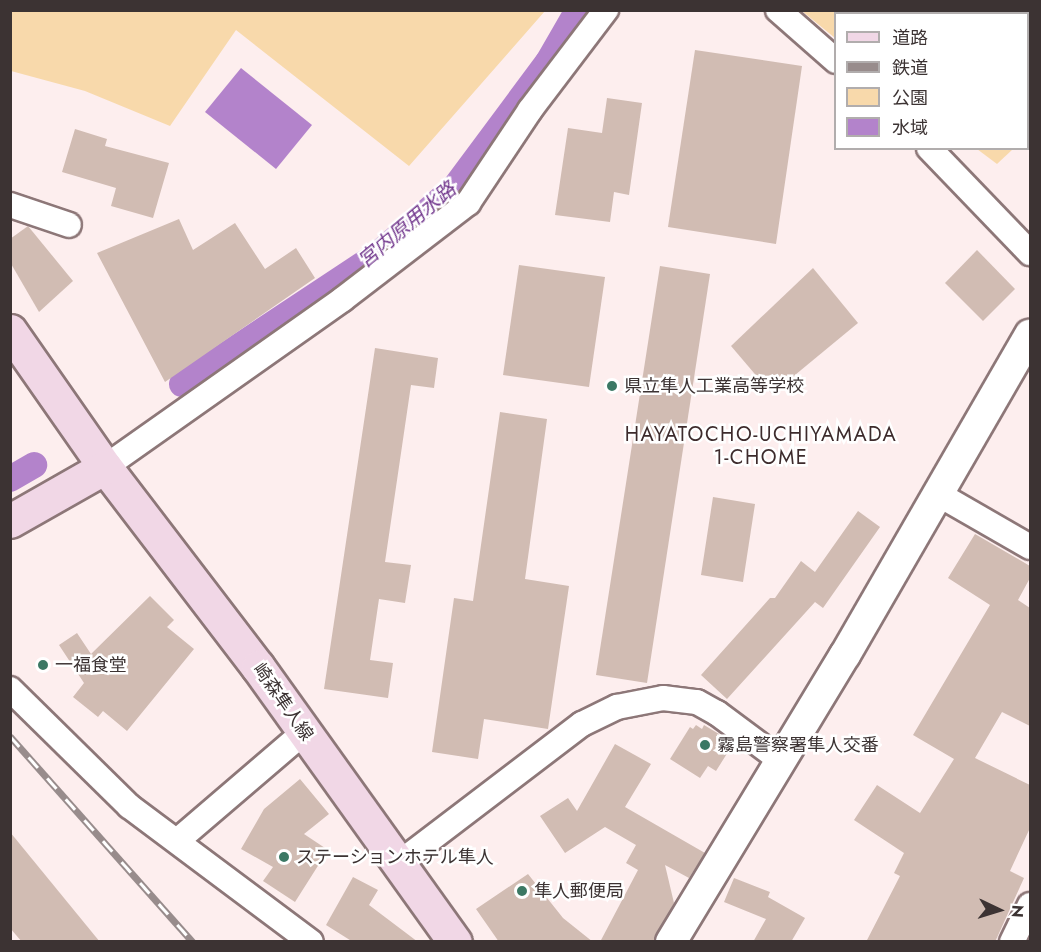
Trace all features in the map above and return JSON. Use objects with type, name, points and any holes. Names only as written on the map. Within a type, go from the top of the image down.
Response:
[{"type":"main road","name":"崎森隼人線","points":[[10,331],[105,467],[304,732],[454,942]]},
{"type":"main road","points":[[10,521],[105,467]]},
{"type":"street","points":[[105,467],[343,299],[468,203],[530,110],[606,10]]},
{"type":"street","points":[[778,10],[834,59]]},
{"type":"street","points":[[931,150],[1030,253]]},
{"type":"street","points":[[10,205],[69,225]]},
{"type":"street","points":[[671,942],[938,495],[1030,334]]},
{"type":"street","points":[[938,495],[1030,547]]},
{"type":"street","points":[[10,689],[129,806],[311,942]]},
{"type":"street","points":[[398,864],[582,724],[617,707],[663,698],[697,702],[717,712],[779,759]]},
{"type":"street","points":[[177,842],[304,732]]},
{"type":"street","points":[[1012,942],[1030,906]]},
{"type":"green space","points":[[11,10],[545,11],[409,166],[236,30],[170,126],[85,91],[11,71]]},
{"type":"green space","points":[[802,11],[1030,11],[1030,132],[1029,134],[1029,12],[834,12],[834,37]]},
{"type":"green space","points":[[978,150],[1012,150],[997,164]]},
{"type":"water","points":[[241,68],[312,125],[276,169],[205,112]]},
{"type":"building","points":[[695,50],[802,66],[776,244],[668,227]]},
{"type":"building","points":[[607,98],[642,103],[629,195],[614,192],[610,222],[555,215],[568,128],[602,133]]},
{"type":"building","points":[[75,129],[107,139],[105,146],[169,163],[153,218],[111,206],[116,188],[62,172]]},
{"type":"building","points":[[179,219],[193,250],[235,223],[265,269],[296,248],[315,278],[165,382],[97,253]]},
{"type":"building","points":[[28,226],[73,281],[39,312],[10,262],[10,239]]},
{"type":"building","points":[[977,250],[1015,289],[983,321],[945,283]]},
{"type":"building","points":[[519,265],[605,277],[589,387],[503,375]]},
{"type":"building","points":[[660,266],[710,274],[647,683],[596,675]]},
{"type":"building","points":[[813,268],[858,323],[772,394],[731,346]]},
{"type":"building","points":[[375,348],[438,358],[434,388],[411,385],[385,562],[411,565],[405,603],[379,599],[370,660],[393,663],[388,698],[324,689]]},
{"type":"building","points":[[500,412],[547,419],[525,579],[569,586],[548,729],[484,719],[478,759],[432,752],[454,598],[473,601]]},
{"type":"building","points":[[713,497],[755,504],[743,582],[701,575]]},
{"type":"building","points":[[858,511],[880,527],[823,608],[815,602],[727,699],[701,675],[770,598],[775,598],[801,561],[815,572]]},
{"type":"building","points":[[975,534],[1030,566],[1030,578],[1018,600],[1030,608],[1030,726],[1002,712],[975,758],[1030,785],[1030,828],[1010,871],[1024,878],[995,942],[866,942],[900,876],[894,873],[904,853],[854,820],[877,785],[920,813],[954,759],[913,735],[990,605],[948,578]]},
{"type":"building","points":[[150,596],[174,620],[167,627],[194,649],[127,731],[103,711],[98,717],[73,697],[84,683],[59,645],[77,633],[91,654]]},
{"type":"building","points":[[696,725],[702,729],[704,725],[719,734],[717,745],[728,752],[716,771],[708,766],[700,778],[670,759],[690,727],[693,729]]},
{"type":"building","points":[[615,744],[651,764],[625,807],[705,853],[689,878],[665,865],[674,903],[654,942],[600,942],[638,870],[626,863],[636,845],[605,827],[565,853],[540,816],[568,798],[577,811]]},
{"type":"building","points":[[300,779],[329,814],[304,834],[328,850],[295,902],[263,881],[273,867],[241,849],[264,809]]},
{"type":"building","points":[[10,832],[100,942],[22,942],[10,928]]},
{"type":"building","name":"隼人郵便局","points":[[528,874],[563,918],[593,942],[499,942],[476,909]]},
{"type":"building","points":[[353,877],[378,890],[369,905],[418,942],[353,942],[326,925]]},
{"type":"building","points":[[734,878],[770,892],[768,897],[805,918],[791,942],[753,942],[766,919],[724,902]]},
{"type":"waterway","name":"宮内原用水路","points":[[182,384],[377,255],[455,187],[548,62],[578,10]]},
{"type":"waterway","name":"宮内原用水路","points":[[10,479],[34,465]]},
{"type":"railway","points":[[10,736],[193,942]]},
{"type":"place","name":"県立隼人工業高等学校","points":[[612,386]]},
{"type":"place","name":"一福食堂","points":[[43,665]]},
{"type":"place","name":"霧島警察署隼人交番","points":[[705,745]]},
{"type":"place","name":"ステーションホテル隼人","points":[[284,857]]},
{"type":"place","name":"隼人郵便局","points":[[522,891]]},
{"type":"district","name":"HAYATOCHO-UCHIYAMADA 1-CHOME","points":[[761,446]]}]
